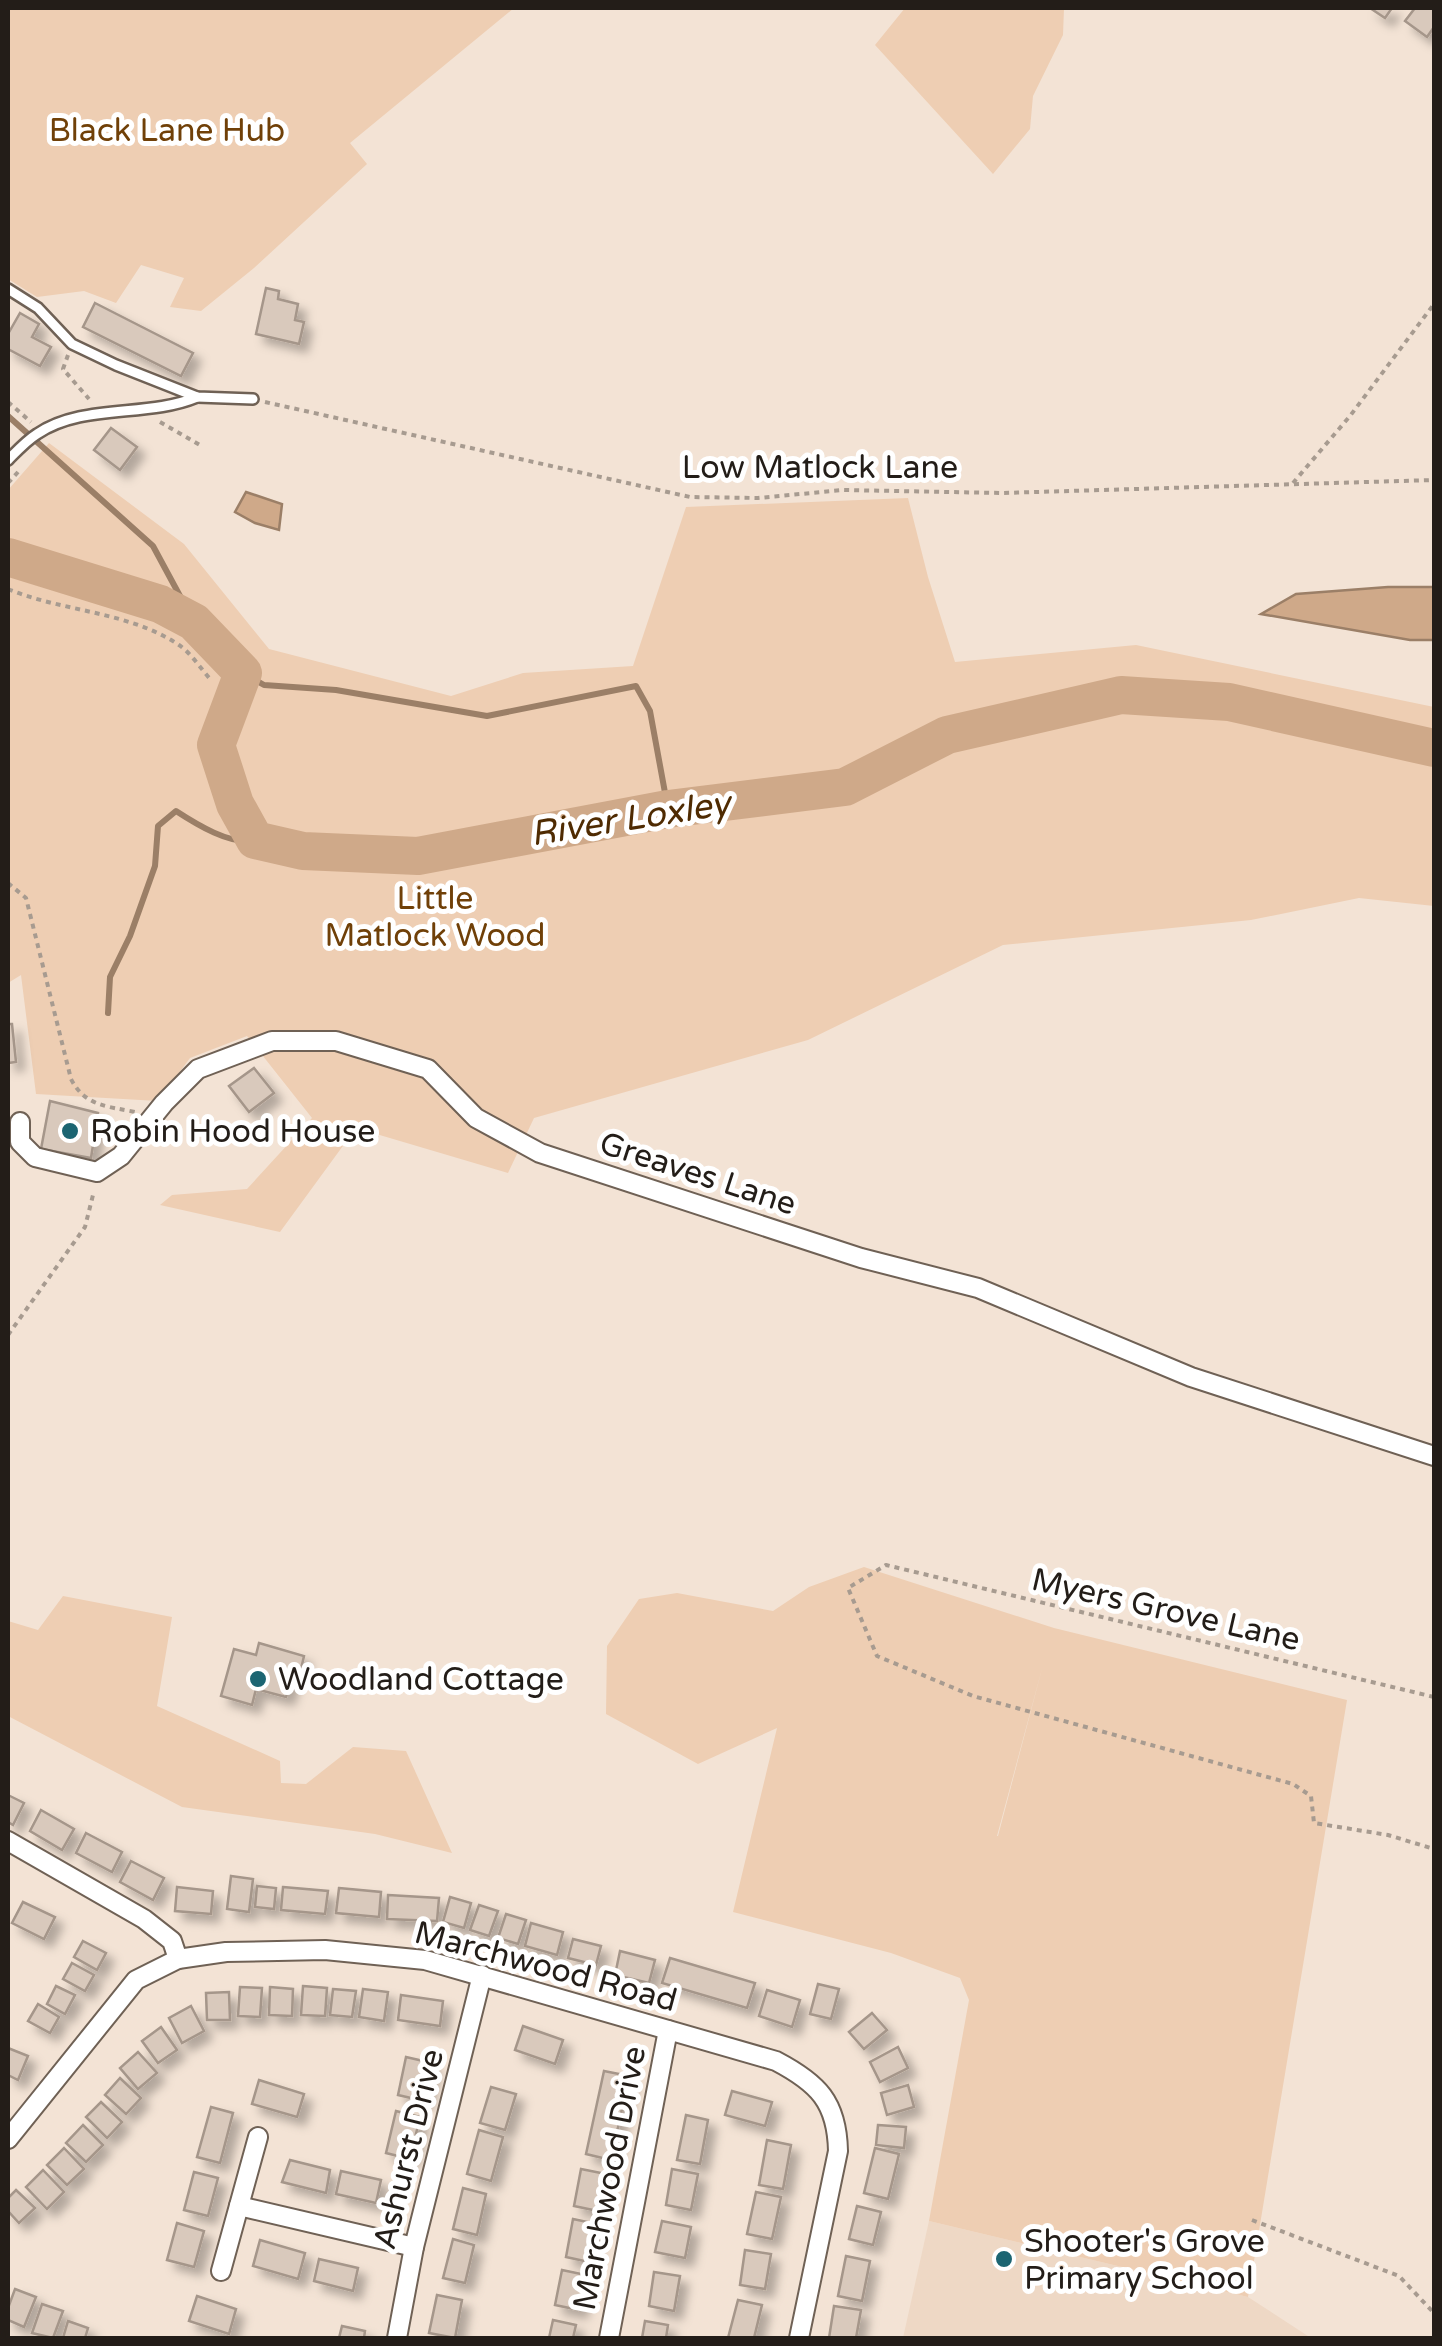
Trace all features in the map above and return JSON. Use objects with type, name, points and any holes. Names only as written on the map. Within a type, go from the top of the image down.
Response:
[{"type":"street","name":"Greaves Lane","points":[[97,1172],[121,1156],[198,1069],[272,1041],[336,1041],[428,1069],[476,1118],[540,1153],[861,1258],[978,1288],[1191,1377],[1434,1456]]},
{"type":"street","points":[[20,1122],[20,1142],[35,1158],[97,1172]]},
{"type":"street","points":[[8,1841],[144,1920],[172,1941],[178,1959]]},
{"type":"street","name":"Marchwood Road","points":[[10,2133],[136,1980],[178,1959],[226,1952],[325,1950],[410,1958],[482,1974],[776,2060],[816,2086],[830,2104],[838,2128],[838,2151],[800,2338]]},
{"type":"street","name":"Ashurst Drive","points":[[397,2338],[414,2247],[482,1974]]},
{"type":"street","name":"Marchwood Drive","points":[[608,2338],[668,2030]]},
{"type":"street","points":[[222,2271],[258,2137]]},
{"type":"street","points":[[239,2206],[414,2247]]},
{"type":"lane","points":[[8,289],[38,308],[72,344],[196,396],[253,399]]},
{"type":"lane","points":[[8,460],[35,436],[57,424],[102,414],[150,410],[196,396]]},
{"type":"path","points":[[1293,484],[1434,304]]},
{"type":"path","points":[[72,344],[63,369],[102,414]]},
{"type":"path","name":"Low Matlock Lane","points":[[253,399],[690,497],[758,498],[843,490],[1002,493],[1434,480]]},
{"type":"path","points":[[8,402],[35,436]]},
{"type":"path","points":[[150,410],[161,424],[200,445]]},
{"type":"path","points":[[8,589],[37,601],[119,618],[181,646],[210,680]]},
{"type":"path","points":[[8,883],[26,898],[67,1064],[79,1094],[100,1105],[154,1116]]},
{"type":"path","points":[[8,1335],[84,1227],[97,1172]]},
{"type":"path","name":"Myers Grove Lane","points":[[1434,1696],[886,1566],[848,1588],[878,1656],[973,1696],[1293,1784],[1311,1796],[1314,1824],[1434,1848]]},
{"type":"path","points":[[1252,2220],[1398,2276],[1434,2312]]},
{"type":"shaded area","points":[[246,492],[282,504],[279,530],[235,512]]},
{"type":"shaded area","points":[[1434,587],[1434,640],[1410,640],[1261,614],[1296,594]]},
{"type":"shaded area","name":"Shooter's Grove Primary School","points":[[929,2221],[1248,2297],[1311,2338],[903,2338]]},
{"type":"green space","name":"Black Lane Hub","points":[[8,8],[514,8],[350,143],[367,164],[201,311],[170,307],[184,278],[141,265],[116,303],[84,291],[37,297],[8,279]]},
{"type":"green space","points":[[905,8],[1064,8],[1063,35],[1033,96],[1030,129],[993,174],[875,45]]},
{"type":"green space","name":"Little Matlock Wood","points":[[49,443],[184,544],[269,649],[451,696],[523,673],[633,666],[686,507],[908,498],[955,662],[1136,645],[1434,707],[1434,906],[1359,898],[1251,920],[1003,945],[808,1040],[534,1118],[508,1173],[356,1128],[280,1232],[160,1205],[172,1195],[247,1189],[312,1118],[247,1036],[190,1058],[158,1101],[36,1094],[21,975],[8,983],[8,490]]},
{"type":"green space","points":[[864,1567],[1054,1628],[1347,1700],[1248,2297],[929,2221],[969,2000],[960,1978],[891,1953],[733,1912],[777,1728],[698,1764],[606,1714],[607,1646],[639,1599],[677,1593],[773,1611],[809,1587]],"holes":[[[1043,1665],[998,1836],[997,1836]]]},
{"type":"green space","points":[[63,1596],[172,1617],[157,1706],[280,1761],[281,1783],[306,1784],[353,1747],[406,1751],[452,1853],[375,1834],[182,1807],[8,1716],[8,1621],[38,1630]]},
{"type":"building","points":[[1370,8],[1392,8],[1385,18]]},
{"type":"building","points":[[1415,8],[1434,8],[1434,27],[1427,37],[1405,21]]},
{"type":"building","points":[[266,288],[279,291],[278,299],[298,304],[295,320],[304,322],[299,344],[256,334]]},
{"type":"building","points":[[95,303],[193,353],[181,376],[83,327]]},
{"type":"building","points":[[20,313],[39,324],[32,337],[51,347],[40,366],[8,349],[8,334]]},
{"type":"building","points":[[111,428],[137,447],[120,470],[94,450]]},
{"type":"building","points":[[8,1024],[12,1024],[16,1062],[8,1063]]},
{"type":"building","points":[[254,1068],[274,1093],[249,1112],[229,1086]]},
{"type":"building","name":"Robin Hood House","points":[[50,1101],[98,1113],[91,1158],[41,1149]]},
{"type":"building","name":"Woodland Cottage","points":[[259,1643],[304,1656],[301,1669],[295,1667],[286,1697],[256,1689],[252,1705],[221,1696],[234,1649],[256,1655]]},
{"type":"building","points":[[8,1795],[24,1803],[13,1825],[8,1822]]},
{"type":"building","points":[[41,1810],[74,1829],[62,1850],[30,1831]]},
{"type":"building","points":[[86,1833],[122,1852],[112,1872],[76,1853]]},
{"type":"building","points":[[131,1861],[164,1878],[153,1900],[120,1882]]},
{"type":"building","points":[[231,1876],[253,1879],[249,1912],[227,1909]]},
{"type":"building","points":[[257,1886],[276,1888],[274,1909],[255,1907]]},
{"type":"building","points":[[177,1887],[213,1891],[211,1914],[175,1911]]},
{"type":"building","points":[[283,1887],[328,1891],[325,1914],[281,1910]]},
{"type":"building","points":[[339,1888],[381,1892],[379,1917],[336,1913]]},
{"type":"building","points":[[388,1895],[439,1898],[437,1921],[387,1919]]},
{"type":"building","points":[[450,1897],[471,1903],[464,1928],[443,1922]]},
{"type":"building","points":[[23,1902],[55,1917],[44,1939],[12,1923]]},
{"type":"building","points":[[479,1905],[498,1911],[489,1936],[470,1930]]},
{"type":"building","points":[[506,1914],[526,1920],[518,1944],[498,1938]]},
{"type":"building","points":[[531,1923],[563,1932],[557,1955],[525,1946]]},
{"type":"building","points":[[573,1939],[601,1946],[596,1965],[568,1958]]},
{"type":"building","points":[[83,1941],[106,1953],[97,1970],[74,1957]]},
{"type":"building","points":[[620,1951],[655,1960],[649,1983],[615,1975]]},
{"type":"building","points":[[670,1958],[755,1983],[747,2008],[662,1983]]},
{"type":"building","points":[[72,1963],[94,1975],[85,1991],[63,1979]]},
{"type":"building","points":[[818,1984],[839,1989],[831,2019],[810,2014]]},
{"type":"building","points":[[56,1986],[75,1995],[65,2014],[47,2004]]},
{"type":"building","points":[[303,1986],[327,1988],[325,2016],[301,2015]]},
{"type":"building","points":[[240,1987],[262,1988],[260,2017],[238,2016]]},
{"type":"building","points":[[270,1987],[293,1989],[292,2016],[269,2015]]},
{"type":"building","points":[[333,1989],[356,1991],[352,2017],[330,2015]]},
{"type":"building","points":[[363,1989],[388,1992],[384,2021],[359,2017]]},
{"type":"building","points":[[767,1990],[800,2000],[792,2027],[759,2016]]},
{"type":"building","points":[[229,1992],[230,2020],[207,2020],[206,1993]]},
{"type":"building","points":[[401,1995],[443,2001],[440,2026],[398,2020]]},
{"type":"building","points":[[38,2004],[59,2017],[50,2033],[28,2021]]},
{"type":"building","points":[[191,2006],[204,2031],[182,2043],[169,2018]]},
{"type":"building","points":[[872,2013],[887,2030],[864,2049],[849,2032]]},
{"type":"building","points":[[523,2026],[563,2040],[555,2064],[515,2050]]},
{"type":"building","points":[[161,2027],[177,2050],[158,2063],[142,2041]]},
{"type":"building","points":[[898,2047],[908,2068],[880,2082],[870,2062]]},
{"type":"building","points":[[8,2048],[28,2056],[18,2080],[8,2075]]},
{"type":"building","points":[[138,2052],[157,2073],[138,2089],[120,2068]]},
{"type":"building","points":[[406,2057],[432,2063],[424,2101],[398,2095]]},
{"type":"building","points":[[604,2071],[629,2076],[611,2160],[586,2154]]},
{"type":"building","points":[[120,2078],[141,2098],[126,2114],[105,2095]]},
{"type":"building","points":[[259,2080],[304,2094],[297,2117],[252,2104]]},
{"type":"building","points":[[908,2085],[914,2107],[887,2115],[881,2093]]},
{"type":"building","points":[[491,2087],[516,2094],[505,2130],[480,2123]]},
{"type":"building","points":[[732,2091],[772,2102],[765,2126],[725,2115]]},
{"type":"building","points":[[101,2102],[122,2122],[107,2138],[86,2117]]},
{"type":"building","points":[[211,2107],[233,2113],[220,2163],[197,2157]]},
{"type":"building","points":[[396,2111],[420,2117],[410,2159],[386,2153]]},
{"type":"building","points":[[686,2115],[708,2120],[700,2164],[677,2160]]},
{"type":"building","points":[[83,2125],[103,2145],[86,2162],[66,2143]]},
{"type":"building","points":[[878,2125],[906,2127],[904,2148],[876,2145]]},
{"type":"building","points":[[479,2130],[503,2137],[491,2181],[467,2174]]},
{"type":"building","points":[[767,2140],[791,2145],[783,2189],[759,2185]]},
{"type":"building","points":[[64,2148],[84,2169],[67,2185],[47,2165]]},
{"type":"building","points":[[875,2148],[899,2154],[888,2199],[864,2193]]},
{"type":"building","points":[[290,2160],[330,2170],[326,2193],[282,2182]]},
{"type":"building","points":[[581,2169],[606,2174],[598,2211],[574,2206]]},
{"type":"building","points":[[672,2169],[698,2174],[691,2210],[666,2205]]},
{"type":"building","points":[[43,2170],[64,2192],[47,2209],[26,2187]]},
{"type":"building","points":[[341,2171],[381,2180],[376,2203],[336,2194]]},
{"type":"building","points":[[194,2172],[218,2178],[208,2216],[184,2210]]},
{"type":"building","points":[[463,2188],[486,2194],[477,2235],[453,2229]]},
{"type":"building","points":[[16,2190],[35,2208],[19,2223],[8,2211],[8,2198]]},
{"type":"building","points":[[756,2192],[781,2197],[772,2239],[747,2234]]},
{"type":"building","points":[[857,2206],[881,2212],[873,2245],[849,2239]]},
{"type":"building","points":[[573,2219],[597,2224],[589,2262],[566,2257]]},
{"type":"building","points":[[662,2221],[691,2227],[685,2258],[655,2252]]},
{"type":"building","points":[[177,2223],[204,2231],[194,2267],[167,2260]]},
{"type":"building","points":[[453,2239],[474,2245],[465,2283],[443,2278]]},
{"type":"building","points":[[260,2240],[305,2253],[298,2279],[253,2266]]},
{"type":"building","points":[[745,2250],[771,2254],[765,2289],[740,2285]]},
{"type":"building","points":[[846,2256],[870,2261],[862,2301],[838,2296]]},
{"type":"building","points":[[319,2259],[358,2268],[353,2291],[314,2281]]},
{"type":"building","points":[[562,2270],[586,2275],[579,2310],[555,2305]]},
{"type":"building","points":[[654,2272],[680,2276],[674,2311],[649,2306]]},
{"type":"building","points":[[15,2289],[36,2297],[24,2327],[8,2320]]},
{"type":"building","points":[[437,2295],[462,2300],[455,2338],[429,2333]]},
{"type":"building","points":[[197,2296],[236,2309],[229,2334],[189,2321]]},
{"type":"building","points":[[738,2300],[762,2305],[754,2338],[728,2338]]},
{"type":"building","points":[[42,2304],[63,2311],[53,2338],[32,2333]]},
{"type":"building","points":[[834,2306],[861,2310],[856,2338],[829,2338]]},
{"type":"building","points":[[553,2320],[576,2325],[573,2338],[549,2338]]},
{"type":"building","points":[[68,2321],[88,2328],[85,2338],[63,2338]]},
{"type":"building","points":[[645,2321],[668,2325],[666,2338],[642,2338]]},
{"type":"building","points":[[342,2326],[365,2331],[364,2338],[339,2338]]},
{"type":"waterway","points":[[8,416],[153,546],[194,622]]},
{"type":"waterway","name":"River Loxley","points":[[8,557],[160,604],[194,622],[243,673],[216,745],[235,804],[255,840],[303,851],[418,856],[668,809],[845,787],[947,735],[1121,695],[1229,702],[1434,748]]},
{"type":"waterway","points":[[243,673],[264,685],[336,690],[487,716],[636,686],[650,711],[668,809]]},
{"type":"waterway","points":[[108,1013],[110,977],[130,936],[155,866],[158,826],[176,811],[225,837],[255,840]]},
{"type":"place","name":"Robin Hood House","points":[[70,1131]]},
{"type":"place","name":"Woodland Cottage","points":[[258,1679]]},
{"type":"place","name":"Shooter's Grove Primary School","points":[[1004,2259]]}]
